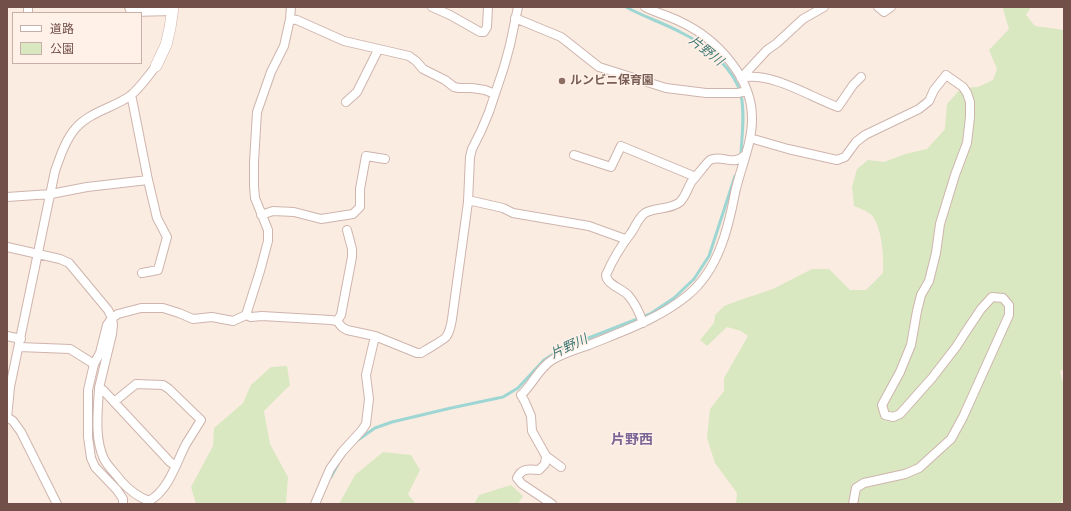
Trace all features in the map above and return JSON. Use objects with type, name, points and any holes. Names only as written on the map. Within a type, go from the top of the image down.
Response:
[{"type":"street","points":[[246,315],[268,241],[268,230],[255,198],[254,162],[257,112],[271,72],[284,46],[290,20],[291,7]]},
{"type":"street","points":[[432,7],[450,15],[480,32],[484,32],[487,26],[488,7]]},
{"type":"street","points":[[123,504],[123,499],[117,490],[95,467],[91,458],[88,437],[88,390],[94,364],[100,353],[107,325],[112,318],[118,314],[141,308],[163,308],[194,319],[212,317],[232,321],[246,315],[251,317],[262,316],[331,320],[337,322],[347,330],[375,336],[417,353],[422,353],[431,346],[445,339],[449,333],[452,319],[468,200],[469,168],[472,149],[481,131],[495,94],[510,45],[518,7]]},
{"type":"street","points":[[561,466],[546,456],[532,431],[531,416],[521,395],[531,385],[540,370],[554,359],[642,320],[666,312],[690,294],[714,262],[722,244],[750,138],[752,120],[751,108],[743,92],[742,78],[725,55],[698,32],[681,22],[645,7]]},
{"type":"street","points":[[742,78],[753,63],[767,50],[777,43],[803,19],[824,7]]},
{"type":"street","points":[[878,7],[884,12],[891,7]]},
{"type":"street","points":[[57,504],[21,432],[13,422],[7,418],[10,387],[39,254],[55,171],[62,152],[75,128],[89,117],[130,96],[156,66],[166,45],[173,9],[130,11]]},
{"type":"street","points":[[515,18],[561,37],[599,67],[666,88],[706,92],[743,92]]},
{"type":"street","points":[[290,20],[297,20],[344,41],[409,56],[423,69],[445,80],[454,87],[485,90],[495,94]]},
{"type":"street","points":[[346,102],[357,92],[378,50]]},
{"type":"street","points":[[750,138],[837,160],[846,157],[856,142],[865,135],[919,109],[929,101],[934,90],[946,75],[963,87],[970,102],[967,143],[955,175],[940,224],[936,253],[929,281],[921,295],[911,345],[900,372],[882,405],[885,415],[893,417],[900,414],[932,378],[956,347],[981,309],[992,297],[1003,298],[1010,305],[1009,315],[963,417],[951,439],[919,468],[905,474],[864,483],[856,488],[853,504]]},
{"type":"street","points":[[742,78],[750,76],[780,82],[823,102],[838,107],[853,85],[861,77]]},
{"type":"street","points":[[130,96],[132,99],[148,180],[158,218],[167,237],[158,270],[142,273]]},
{"type":"street","points":[[574,155],[611,167],[621,146],[695,178]]},
{"type":"street","points":[[642,320],[628,296],[606,278],[618,250],[638,219],[653,210],[675,205],[681,201],[695,178],[709,160],[716,158],[733,161],[741,159],[745,155]]},
{"type":"street","points":[[261,215],[273,212],[294,212],[321,219],[353,214],[360,207],[360,189],[366,156],[385,159]]},
{"type":"street","points":[[7,198],[51,194],[87,187],[148,180]]},
{"type":"street","points":[[468,200],[503,208],[513,213],[589,226],[625,239]]},
{"type":"street","points":[[337,322],[341,316],[352,257],[352,249],[347,230]]},
{"type":"street","points":[[7,247],[60,259],[69,263],[108,310],[112,318],[113,325],[99,388],[98,428],[101,450],[105,461],[126,486],[140,498],[149,501],[160,493],[173,473],[186,444],[201,420],[169,389],[163,386],[136,384],[114,402]]},
{"type":"street","points":[[7,336],[20,343],[70,349],[94,364]]},
{"type":"street","points":[[315,504],[333,464],[366,424],[368,399],[366,375],[375,336]]},
{"type":"street","points":[[99,388],[103,390],[170,462],[176,466]]},
{"type":"street","points":[[546,456],[545,464],[539,470],[528,469],[520,473],[517,478],[522,484],[552,504]]},
{"type":"green space","points":[[1004,7],[1031,7],[1026,15],[1035,26],[1064,30],[1064,369],[1060,371],[1064,387],[1064,498],[1060,504],[736,504],[737,493],[715,463],[707,438],[710,409],[724,391],[724,378],[748,336],[741,331],[727,327],[707,346],[700,340],[714,323],[715,315],[724,306],[773,289],[812,269],[829,269],[850,290],[866,290],[883,273],[881,241],[877,224],[869,213],[854,206],[852,187],[857,169],[868,160],[884,162],[905,154],[927,149],[945,129],[947,104],[961,88],[978,87],[993,80],[997,69],[989,50],[1009,29],[1003,9]]},
{"type":"green space","points":[[287,366],[290,385],[264,411],[270,444],[288,477],[286,504],[196,504],[191,487],[213,446],[214,428],[243,403],[251,385],[271,367]]},
{"type":"green space","points":[[383,452],[411,455],[420,470],[408,494],[416,504],[339,504],[355,475]]},
{"type":"green space","points":[[511,485],[523,496],[518,504],[474,504],[479,495]]},
{"type":"waterway","name":"片野川","points":[[626,7],[675,29],[691,38],[718,58],[726,67],[738,85],[741,95],[743,117],[741,153]]},
{"type":"waterway","name":"片野川","points":[[358,440],[375,428],[392,422],[503,397],[518,388],[544,360],[563,348],[650,314],[674,298],[694,279],[709,256],[735,176]]},
{"type":"waterway","name":"片野川","points":[[331,477],[338,464]]},
{"type":"place","name":"ルンビニ保育園","points":[[562,81]]},
{"type":"district","name":"片野西","points":[[632,440]]}]
